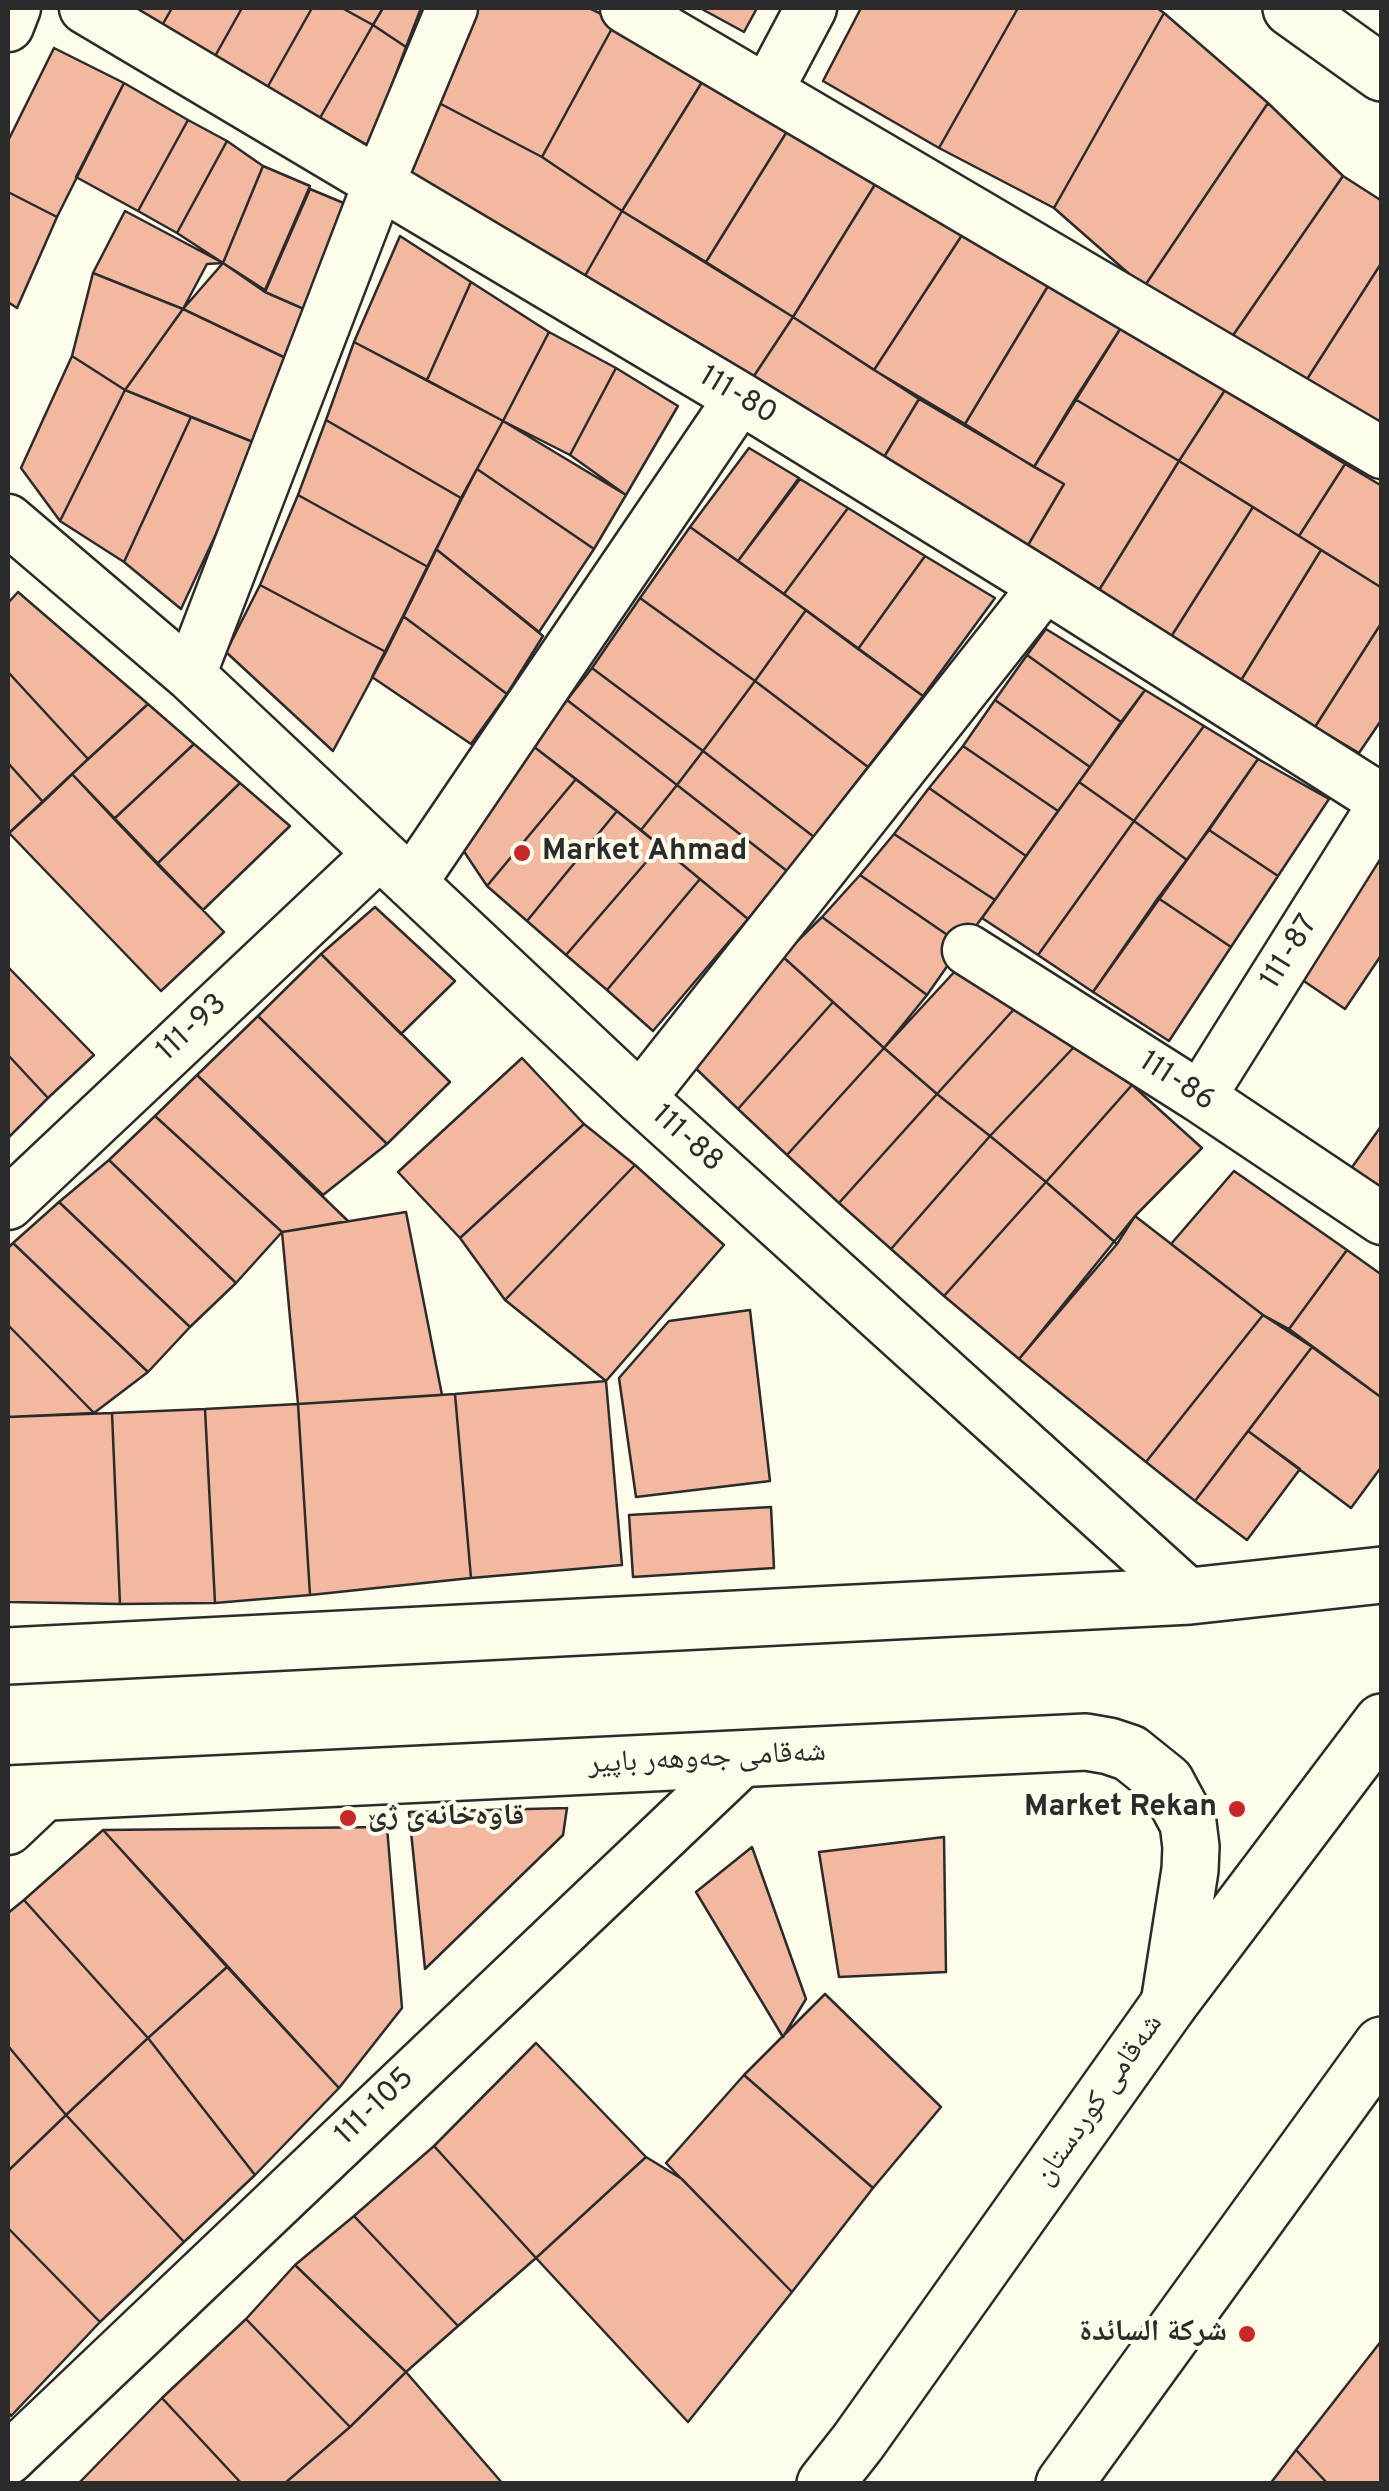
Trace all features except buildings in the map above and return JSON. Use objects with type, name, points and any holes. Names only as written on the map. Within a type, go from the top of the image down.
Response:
[{"type":"main road","points":[[1291,8],[1382,73]]},
{"type":"main road","points":[[8,1656],[1190,1596],[1382,1575]]},
{"type":"main road","name":"شەقامی کوردستان","points":[[825,2484],[1169,2004],[1382,1722]]},
{"type":"main road","name":"شەقامی جەوهەر باپیر","points":[[20,1805],[745,1758],[1086,1742],[1130,1754],[1166,1782],[1179,1802],[1190,1835],[1190,1870],[1169,2004]]},
{"type":"main road","points":[[1064,2484],[1382,2044]]},
{"type":"street","points":[[8,26],[15,8]]},
{"type":"street","name":"111-80","points":[[85,8],[740,398],[1045,586],[1382,804]]},
{"type":"street","points":[[190,675],[379,183],[452,8]]},
{"type":"street","points":[[626,8],[1382,453]]},
{"type":"street","points":[[768,91],[811,8]]},
{"type":"street","name":"111-93","points":[[8,1204],[395,869],[740,398]]},
{"type":"street","name":"111-88","points":[[16,542],[190,675],[640,1098],[1190,1596]]},
{"type":"street","points":[[640,1098],[1045,586]]},
{"type":"street","name":"111-87","points":[[1200,1098],[1382,804]]},
{"type":"street","name":"111-86","points":[[968,950],[1382,1219]]},
{"type":"street","name":"111-105","points":[[8,2459],[745,1758]]},
{"type":"place","name":"Market Ahmad","points":[[522,853]]},
{"type":"place","name":"Market Rekan","points":[[1237,1809]]},
{"type":"place","name":"قاوەخانەی ژێ","points":[[348,1818]]},
{"type":"place","name":"شركة السائدة","points":[[1247,2334]]}]
